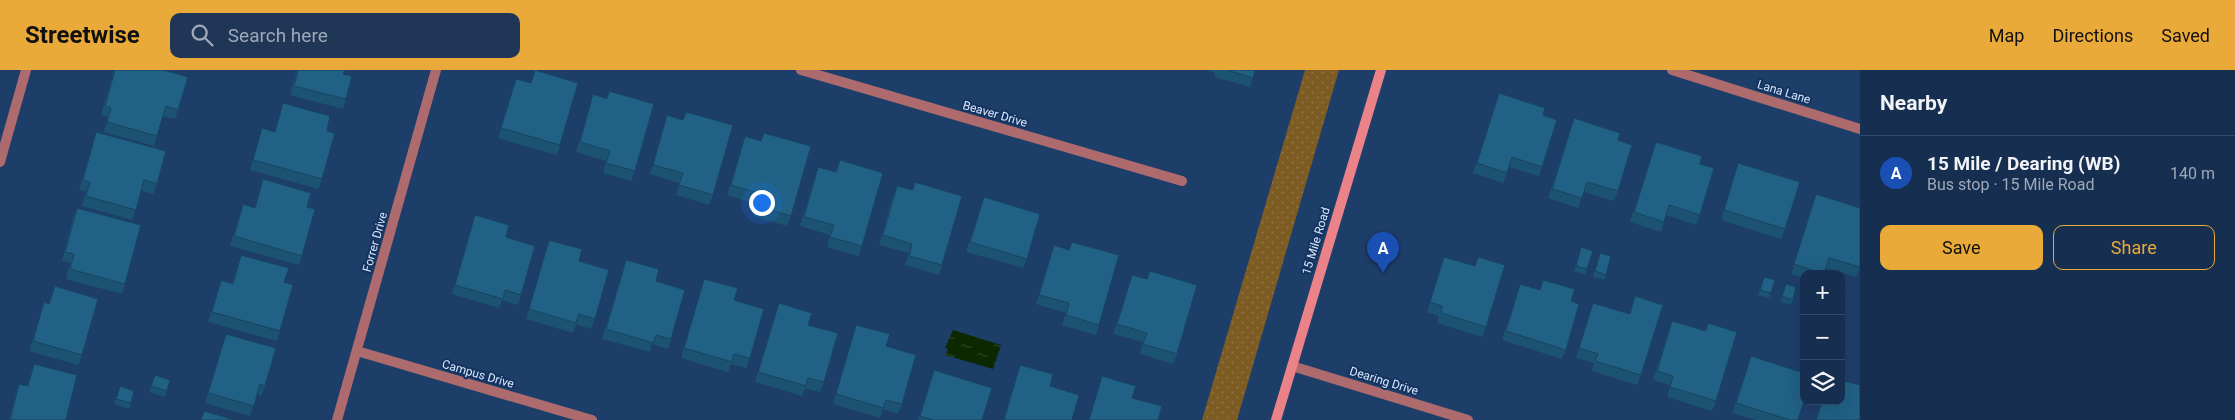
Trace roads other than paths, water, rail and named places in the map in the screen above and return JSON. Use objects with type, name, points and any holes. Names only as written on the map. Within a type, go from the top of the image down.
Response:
[{"type":"main road","name":"15 Mile Road","points":[[1276,420],[1380,70]]},
{"type":"street","points":[[0,162],[26,70]]},
{"type":"street","name":"Forrer Drive","points":[[337,420],[436,70]]},
{"type":"street","name":"Beaver Drive","points":[[801,70],[1182,181]]},
{"type":"street","name":"Lana Lane","points":[[1672,70],[1860,129]]},
{"type":"street","name":"Campus Drive","points":[[356,351],[592,420]]},
{"type":"street","name":"Dearing Drive","points":[[1292,366],[1468,420]]},
{"type":"water","points":[[953,330],[1001,345],[993,369],[945,355],[948,349],[945,348]]},
{"type":"place","name":"15 Mile / Dearing (WB)","points":[[1383,273]]}]
